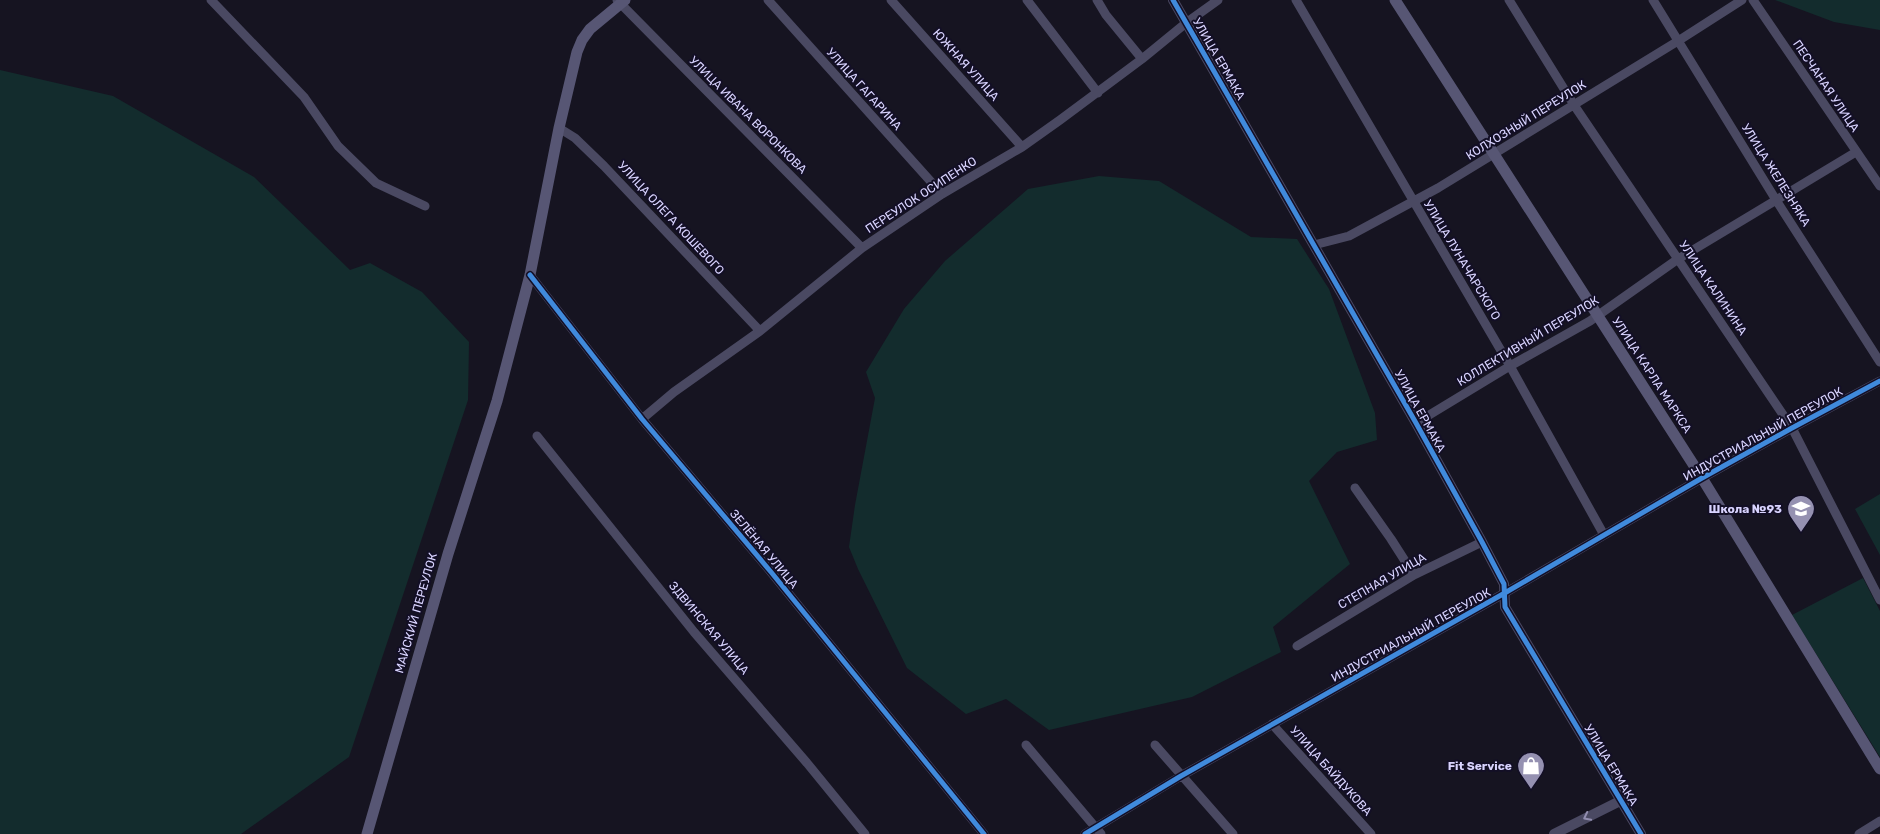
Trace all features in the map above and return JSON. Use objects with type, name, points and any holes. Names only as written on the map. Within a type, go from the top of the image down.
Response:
[{"type":"main road","name":"УЛИЦА КАРЛА МАРКСА","points":[[1395,0],[1702,478],[1880,769]]},
{"type":"main road","name":"МАЙСКИЙ ПЕРЕУЛОК","points":[[367,834],[448,554],[497,401],[530,274],[559,128],[577,52],[582,40],[590,29],[621,1]]},
{"type":"street","points":[[210,0],[304,97],[338,146],[376,183],[425,206]]},
{"type":"street","name":"УЛИЦА ГАГАРИНА","points":[[768,0],[942,194]]},
{"type":"street","name":"ЮЖНАЯ УЛИЦА","points":[[892,0],[1022,147]]},
{"type":"street","points":[[1027,0],[1098,93]]},
{"type":"street","points":[[1097,0],[1142,59]]},
{"type":"street","name":"УЛИЦА ЕРМАКА","points":[[1173,0],[1416,423],[1482,542],[1504,584],[1505,607],[1641,834]]},
{"type":"street","name":"ПЕРЕУЛОК ОСИПЕНКО","points":[[642,419],[674,392],[760,330],[862,248],[942,194],[1022,147],[1098,93],[1218,0]]},
{"type":"street","name":"УЛИЦА ЛУНАЧАРСКОГО","points":[[1296,0],[1510,366],[1604,535]]},
{"type":"street","name":"УЛИЦА КАЛИНИНА","points":[[1509,0],[1574,105],[1792,428],[1880,600]]},
{"type":"street","name":"УЛИЦА ЖЕЛЕЗНЯКА","points":[[1653,0],[1776,200],[1880,362]]},
{"type":"street","name":"КОЛХОЗНЫЙ ПЕРЕУЛОК","points":[[1314,245],[1349,236],[1438,188],[1742,0]]},
{"type":"street","name":"ПЕСЧАНАЯ УЛИЦА","points":[[1753,0],[1880,186]]},
{"type":"street","name":"УЛИЦА ИВАНА ВОРОНКОВА","points":[[621,1],[862,248]]},
{"type":"street","name":"УЛИЦА ОЛЕГА КОШЕВОГО","points":[[559,128],[575,138],[604,166],[760,330]]},
{"type":"street","name":"КОЛЛЕКТИВНЫЙ ПЕРЕУЛОК","points":[[1416,423],[1598,316],[1678,259],[1856,152]]},
{"type":"street","name":"ЗЕЛЁНАЯ УЛИЦА","points":[[530,274],[642,419],[777,580],[984,834]]},
{"type":"street","name":"ИНДУСТРИАЛЬНЫЙ ПЕРЕУЛОК","points":[[1085,834],[1098,831],[1181,776],[1503,594],[1702,478],[1880,381]]},
{"type":"street","name":"ЗДВИНСКАЯ УЛИЦА","points":[[537,436],[694,632],[820,778],[865,834]]},
{"type":"street","points":[[1355,488],[1414,575]]},
{"type":"street","name":"СТЕПНАЯ УЛИЦА","points":[[1297,646],[1414,575],[1482,542]]},
{"type":"street","name":"УЛИЦА БАЙДУКОВА","points":[[1272,724],[1372,834]]},
{"type":"street","points":[[1026,745],[1098,831]]},
{"type":"street","points":[[1155,746],[1232,834]]},
{"type":"street","points":[[1554,834],[1620,801]]},
{"type":"street","points":[[1859,834],[1880,820]]},
{"type":"green space","points":[[1775,0],[1880,0],[1880,30],[1834,22]]},
{"type":"green space","points":[[0,70],[113,96],[254,177],[350,270],[370,263],[422,292],[469,342],[468,400],[349,757],[241,834],[0,834]]},
{"type":"green space","points":[[1099,176],[1159,181],[1251,237],[1297,239],[1329,289],[1375,413],[1377,440],[1337,452],[1309,481],[1350,564],[1273,627],[1281,652],[1192,697],[1049,730],[1006,699],[966,714],[907,668],[849,547],[875,398],[866,372],[904,309],[945,261],[1028,189]]},
{"type":"green space","points":[[1880,494],[1880,555],[1855,509]]},
{"type":"green space","points":[[1863,578],[1880,611],[1880,757],[1792,615]]},
{"type":"cycle path","points":[[1173,0],[1416,423],[1482,542],[1504,584],[1505,607],[1641,834]]},
{"type":"cycle path","points":[[530,275],[642,419],[771,572],[984,834]]},
{"type":"cycle path","points":[[1085,834],[1181,776],[1503,594],[1702,478],[1880,381]]},
{"type":"place","name":"Школа №93","points":[[1801,533]]},
{"type":"place","name":"Fit Service","points":[[1531,790]]}]
